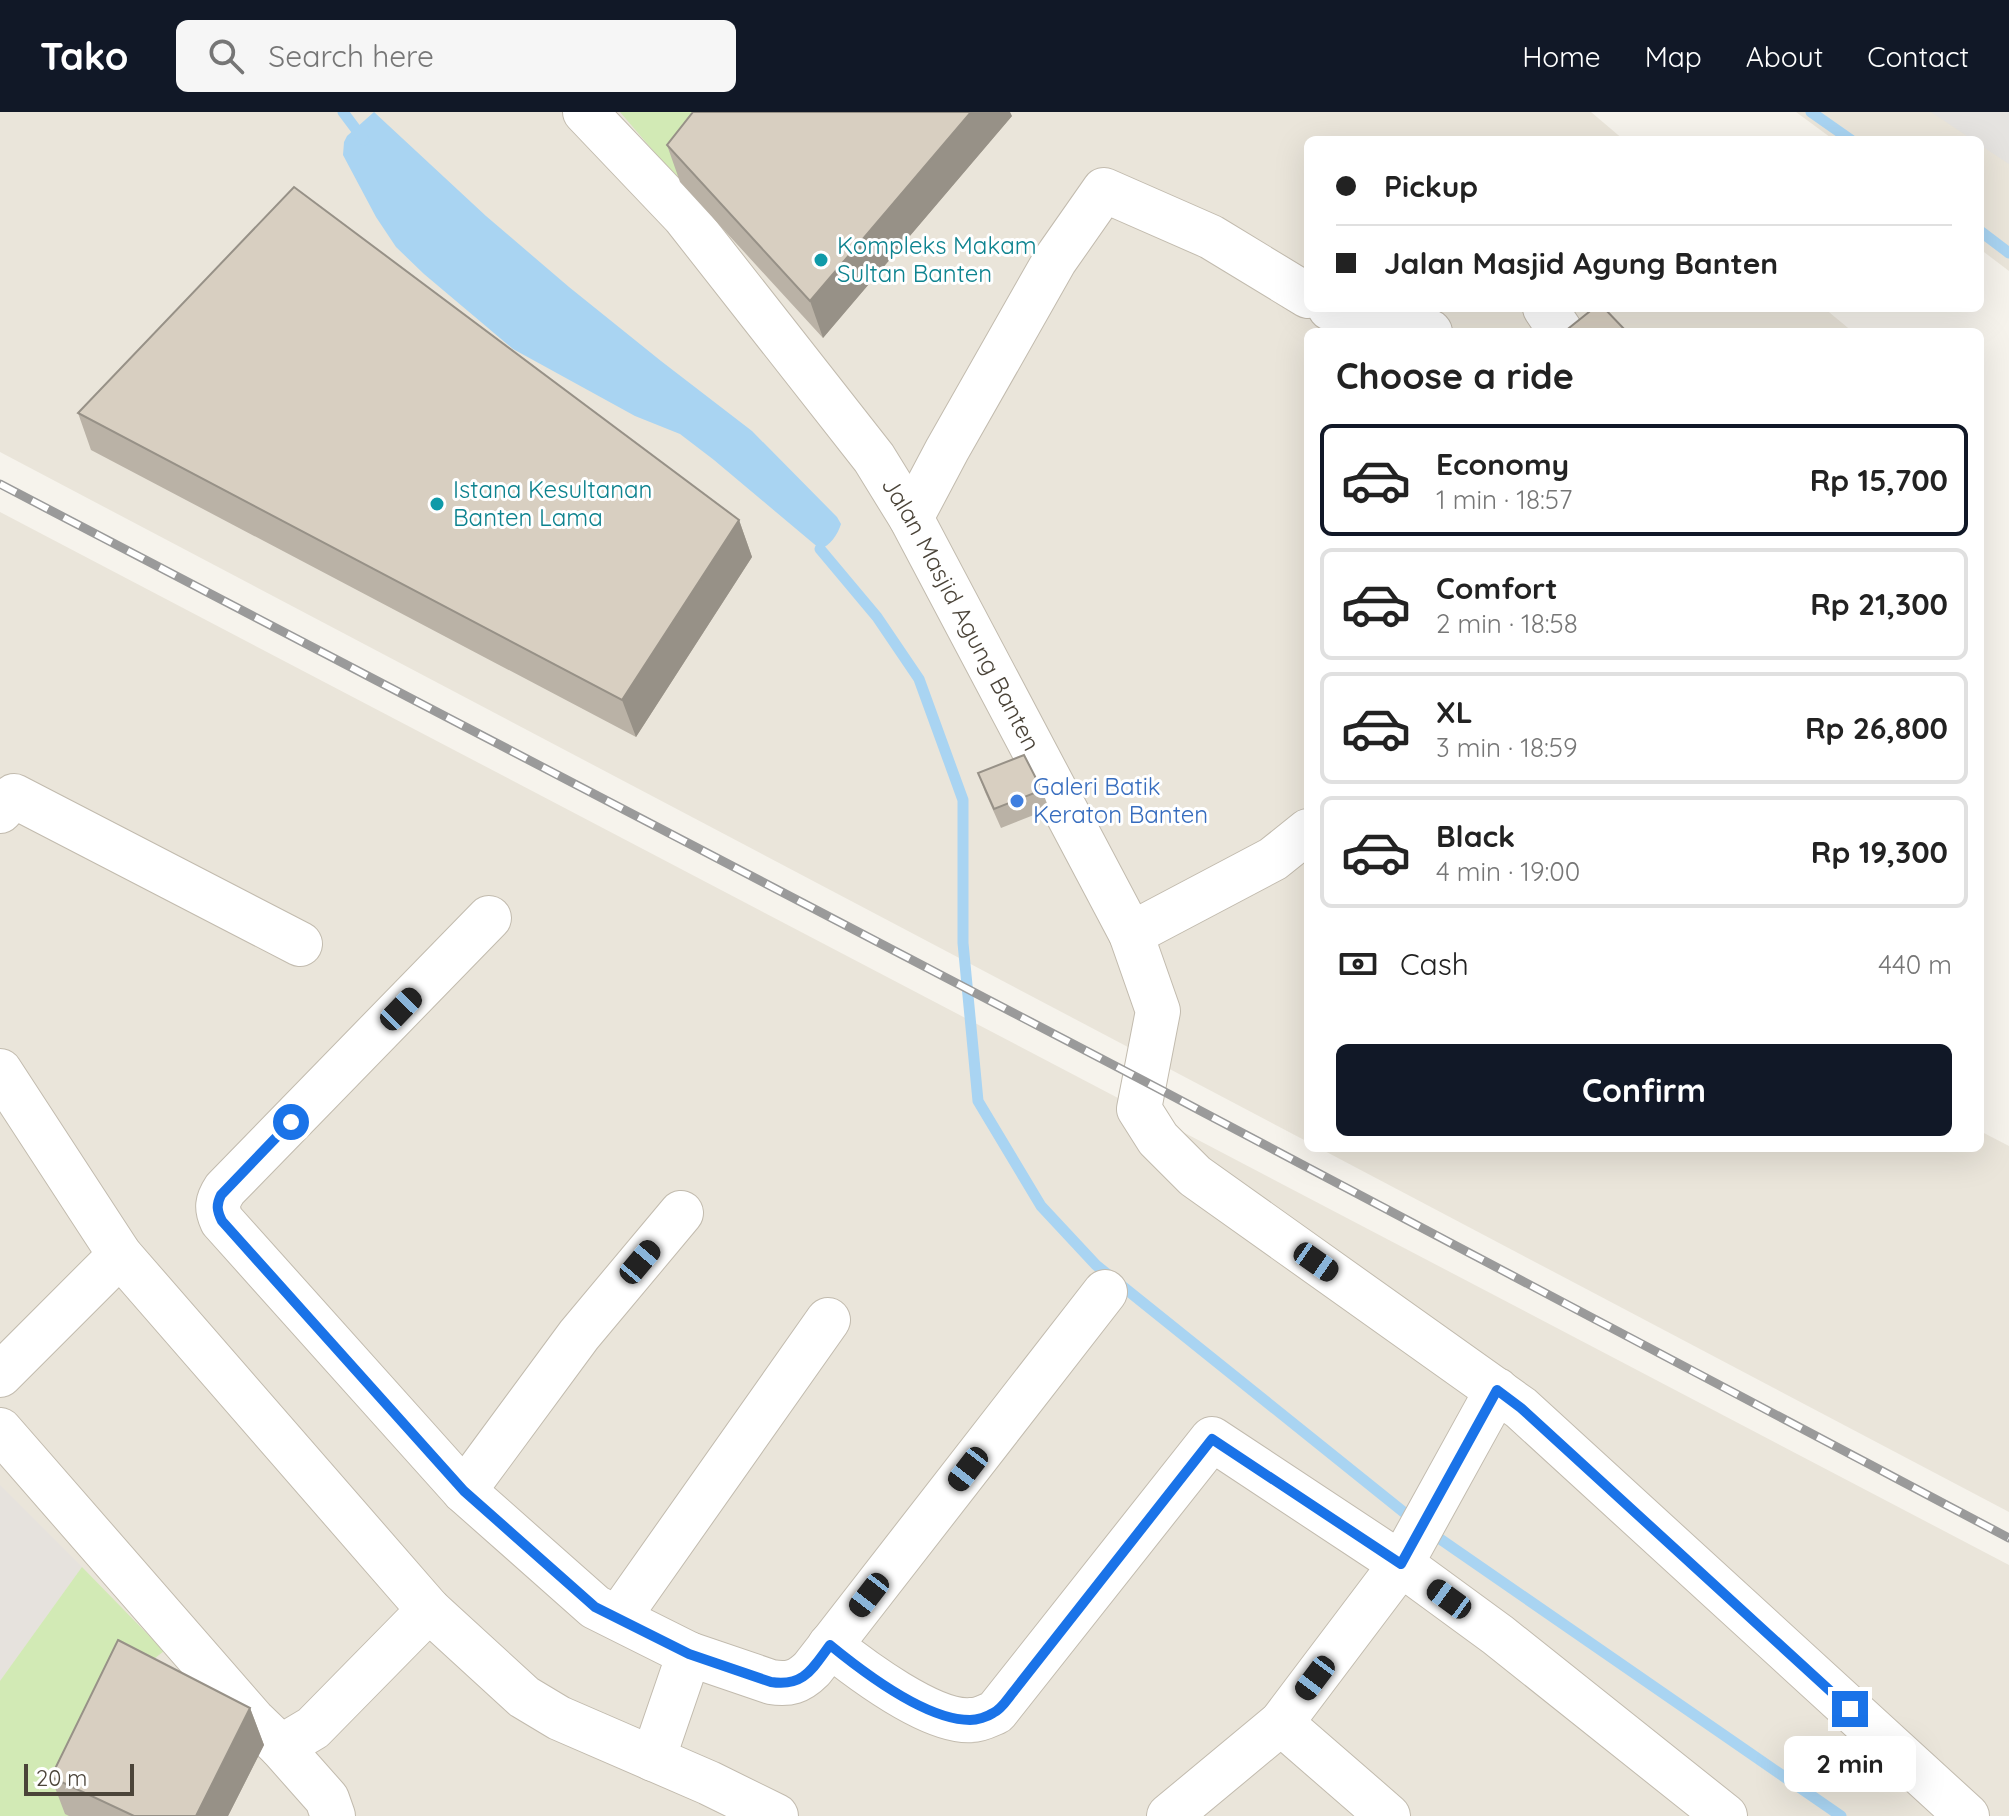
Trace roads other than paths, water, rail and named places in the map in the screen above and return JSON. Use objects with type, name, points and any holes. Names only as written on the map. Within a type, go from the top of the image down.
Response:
[{"type":"street","name":"Jalan Masjid Agung Banten","points":[[585,112],[684,216],[874,458],[911,518],[1131,934],[1158,1011],[1139,1109],[1158,1139],[1195,1176],[1533,1418],[1967,1816]]},
{"type":"street","points":[[911,518],[1055,260],[1104,190],[1211,237],[1304,294]]},
{"type":"street","points":[[1337,312],[1350,319],[1382,324],[1395,321],[1421,328]]},
{"type":"street","points":[[0,811],[14,796],[300,944]]},
{"type":"street","points":[[1131,934],[1273,859],[1304,834]]},
{"type":"street","points":[[489,918],[225,1189],[217,1211],[222,1221],[464,1491],[595,1607],[689,1654],[771,1682],[784,1684],[804,1677],[1105,1292]]},
{"type":"street","points":[[0,1071],[120,1255],[429,1610],[524,1697],[559,1718],[709,1783],[776,1816]]},
{"type":"street","points":[[464,1491],[579,1335],[681,1213]]},
{"type":"street","points":[[0,1375],[120,1255]]},
{"type":"street","points":[[618,1618],[828,1320]]},
{"type":"street","points":[[1169,1816],[1281,1723],[1415,1539],[1497,1390]]},
{"type":"street","points":[[0,1430],[253,1720],[327,1799],[333,1816]]},
{"type":"street","points":[[830,1645],[904,1698],[948,1717],[972,1721],[996,1712],[1212,1439],[1415,1539],[1498,1635],[1725,1816]]},
{"type":"street","points":[[281,1747],[313,1728],[429,1610]]},
{"type":"street","points":[[653,1759],[689,1654]]},
{"type":"street","points":[[1281,1723],[1388,1816]]},
{"type":"water","points":[[374,112],[486,216],[569,287],[752,431],[837,517],[841,524],[836,536],[820,549],[680,434],[635,416],[513,349],[424,274],[396,247],[343,155],[347,136]]},
{"type":"waterway","points":[[343,112],[364,140]]},
{"type":"waterway","points":[[1811,112],[1845,136]]},
{"type":"waterway","points":[[1984,234],[2009,253]]},
{"type":"waterway","points":[[820,549],[877,617],[919,679],[963,800],[963,943],[978,1101],[1041,1206],[1096,1265],[1416,1522]]},
{"type":"waterway","points":[[1430,1532],[1841,1816]]},
{"type":"railway","points":[[0,484],[1144,1081],[2009,1538]]},
{"type":"place","name":"Kompleks Makam Sultan Banten","points":[[821,260]]},
{"type":"place","name":"Istana Kesultanan Banten Lama","points":[[437,504]]},
{"type":"place","name":"Galeri Batik Keraton Banten","points":[[1017,801]]}]
